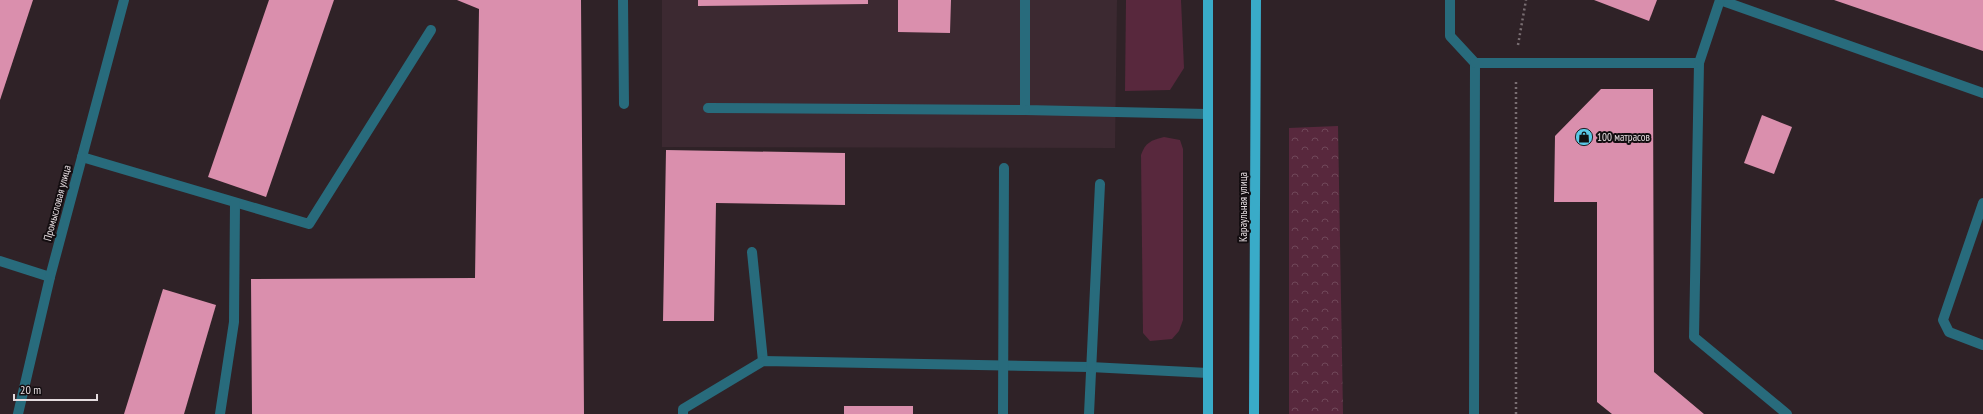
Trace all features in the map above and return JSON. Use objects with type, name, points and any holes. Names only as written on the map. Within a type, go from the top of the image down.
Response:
[{"type":"main road","points":[[1208,0],[1208,414]]},
{"type":"main road","name":"Караульная улица","points":[[1254,414],[1256,0]]},
{"type":"street","name":"Промысловая улица","points":[[18,414],[50,278],[124,0]]},
{"type":"street","points":[[623,0],[624,104]]},
{"type":"street","points":[[1025,0],[1025,110]]},
{"type":"street","points":[[1450,0],[1450,36],[1475,63],[1474,414]]},
{"type":"street","points":[[1787,414],[1694,337],[1698,63],[1720,0],[1983,93]]},
{"type":"street","points":[[82,157],[309,224],[431,30]]},
{"type":"street","points":[[1475,63],[1698,63]]},
{"type":"street","points":[[708,108],[1025,110],[1207,114]]},
{"type":"street","points":[[1003,414],[1004,168]]},
{"type":"street","points":[[1089,414],[1090,367],[1100,184]]},
{"type":"street","points":[[220,414],[234,322],[235,203]]},
{"type":"street","points":[[1983,203],[1943,320],[1949,332],[1983,345]]},
{"type":"street","points":[[752,252],[763,361]]},
{"type":"street","points":[[0,261],[50,278]]},
{"type":"street","points":[[683,414],[684,409],[763,361],[1090,367],[1208,373]]},
{"type":"path","points":[[1516,414],[1516,62],[1526,0]]},
{"type":"shaded area","points":[[662,0],[1117,0],[1115,148],[662,147]]},
{"type":"green space","points":[[1126,0],[1181,0],[1184,68],[1170,90],[1125,91]]},
{"type":"green space","points":[[1338,126],[1343,414],[1289,414],[1289,128]]},
{"type":"green space","points":[[1164,137],[1180,140],[1183,149],[1183,320],[1179,331],[1172,339],[1150,341],[1143,333],[1141,155],[1144,148],[1149,143],[1155,139]]},
{"type":"building","points":[[0,0],[33,0],[0,100]]},
{"type":"building","points":[[269,0],[334,0],[266,197],[208,177]]},
{"type":"building","points":[[457,0],[581,0],[584,414],[252,414],[251,279],[475,278],[479,9]]},
{"type":"building","points":[[698,0],[868,0],[868,4],[698,6]]},
{"type":"building","points":[[898,0],[951,0],[950,33],[898,32]]},
{"type":"building","points":[[1594,0],[1657,0],[1649,21]]},
{"type":"building","points":[[1834,0],[1983,0],[1983,51]]},
{"type":"building","points":[[1601,89],[1653,89],[1654,372],[1704,414],[1612,414],[1597,402],[1597,202],[1554,202],[1555,136]]},
{"type":"building","points":[[1762,115],[1792,127],[1774,174],[1744,163]]},
{"type":"building","points":[[666,150],[845,153],[845,205],[716,203],[714,321],[663,321]]},
{"type":"building","points":[[163,289],[216,305],[184,414],[124,414]]},
{"type":"building","points":[[844,406],[913,406],[913,414],[844,414]]},
{"type":"place","name":"100 матрасов","points":[[1584,137]]}]
